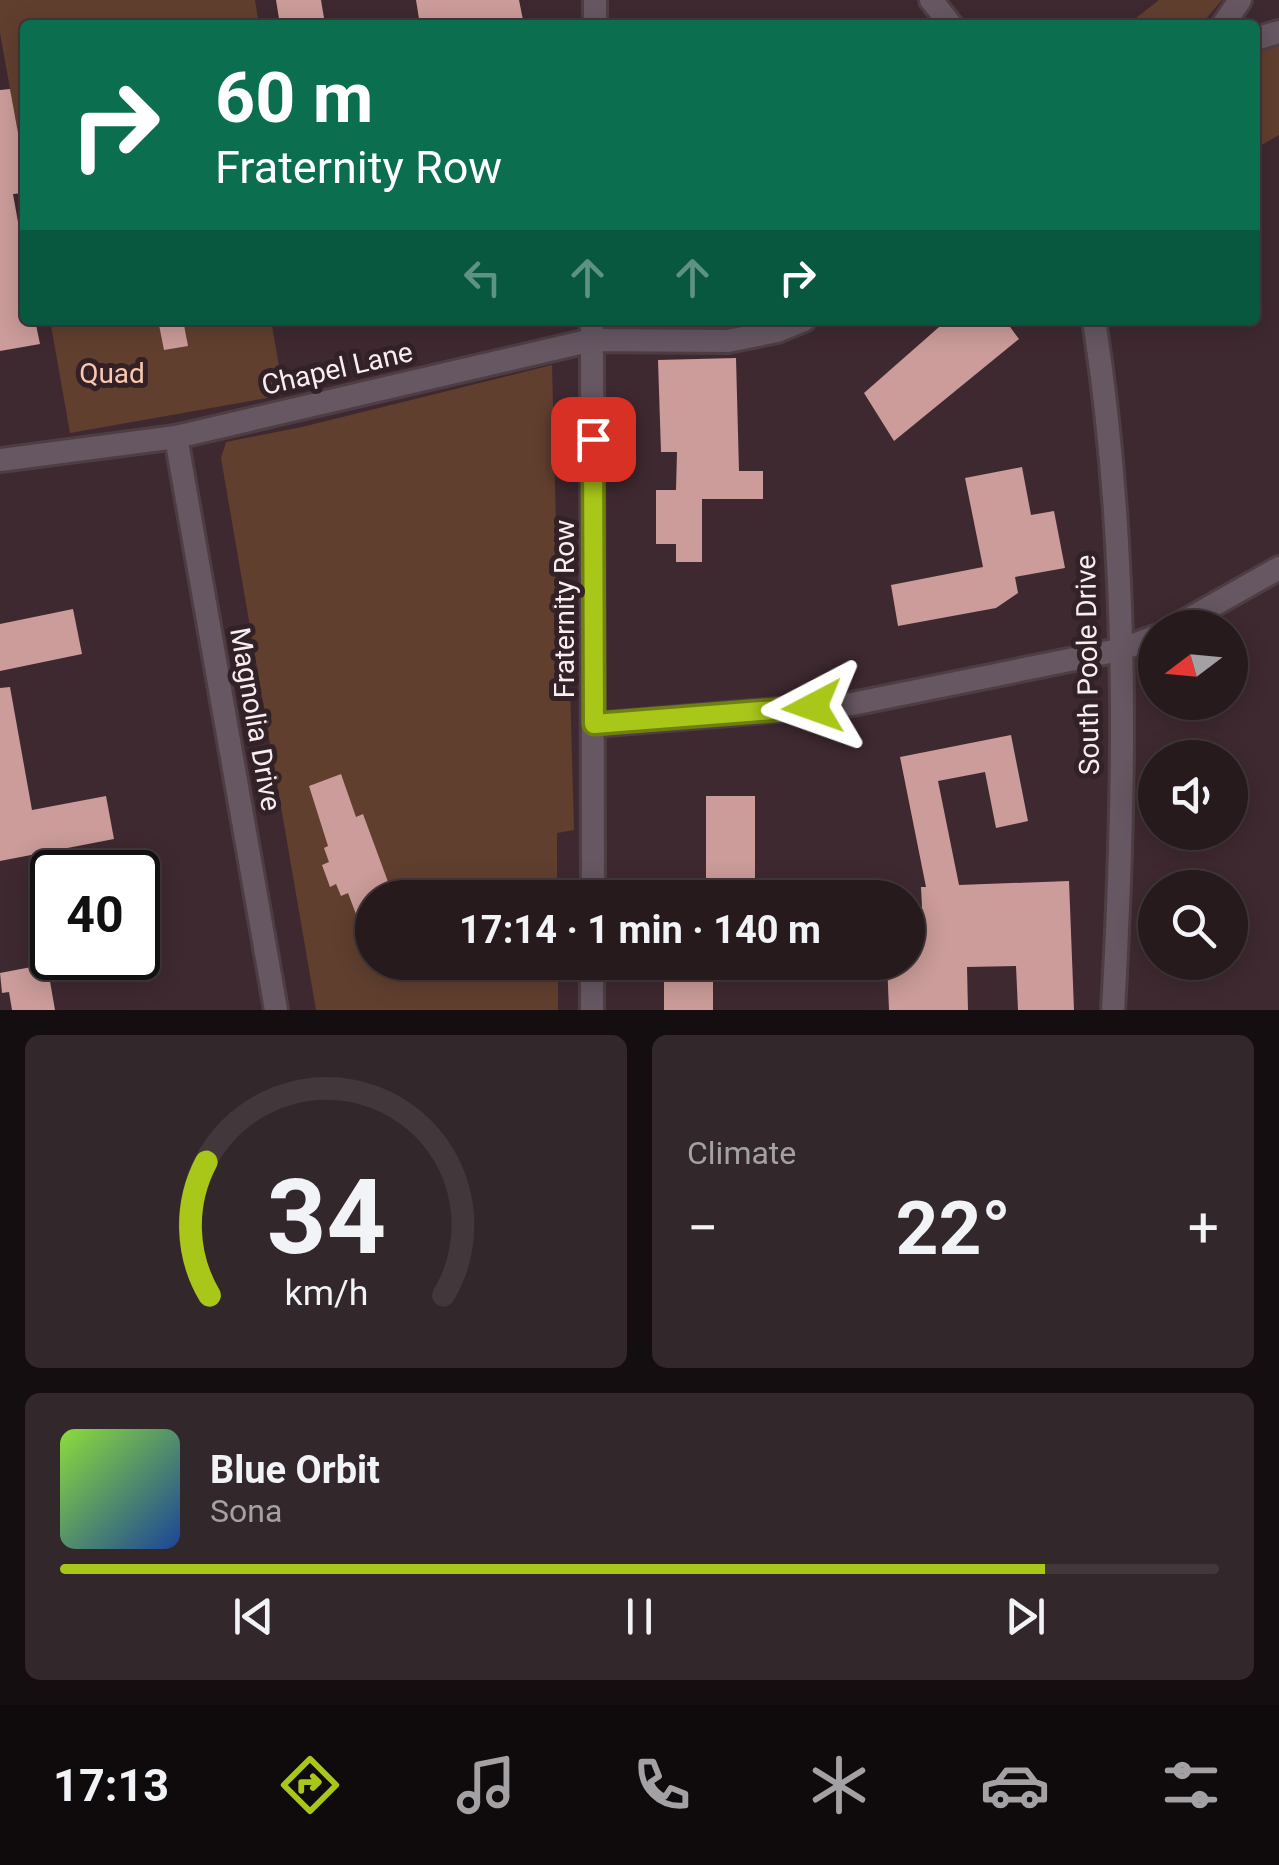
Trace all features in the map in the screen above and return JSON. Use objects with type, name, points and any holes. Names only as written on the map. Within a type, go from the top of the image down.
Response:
[{"type":"street","points":[[931,0],[947,20]]},
{"type":"street","name":"Chapel Lane","points":[[0,460],[176,438],[592,330],[728,341],[792,325]]},
{"type":"street","name":"South Poole Drive","points":[[1095,325],[1106,414],[1119,650],[1120,891],[1113,1010]]},
{"type":"street","name":"Fraternity Row","points":[[592,330],[593,880]]},
{"type":"street","name":"Magnolia Drive","points":[[176,438],[276,1010]]},
{"type":"street","points":[[1206,610],[1279,568]]},
{"type":"street","points":[[594,724],[852,704],[1138,643]]},
{"type":"street","points":[[592,980],[592,1010]]},
{"type":"shaded area","points":[[0,0],[1279,0],[1279,1010],[0,1010]]},
{"type":"green space","points":[[0,0],[255,0],[258,20],[20,20],[20,144],[0,33]]},
{"type":"green space","points":[[1159,0],[1222,0],[1205,20],[1133,20]]},
{"type":"green space","points":[[1279,42],[1279,135],[1260,146],[1260,45]]},
{"type":"green space","name":"Quad","points":[[51,325],[272,325],[284,395],[70,433]]},
{"type":"green space","points":[[552,365],[559,649],[569,650],[574,830],[557,833],[557,880],[355,880],[355,980],[558,980],[558,1010],[316,1010],[221,458],[226,442]]},
{"type":"building","points":[[276,0],[321,0],[324,18],[279,20]]},
{"type":"building","points":[[416,0],[519,0],[523,20],[419,20]]},
{"type":"building","points":[[10,89],[20,144],[20,193],[13,194],[20,233],[20,325],[36,325],[40,344],[0,351],[0,90]]},
{"type":"building","points":[[159,325],[184,325],[188,346],[164,350]]},
{"type":"building","points":[[941,325],[1009,325],[1019,339],[894,441],[864,393]]},
{"type":"building","points":[[736,358],[739,471],[763,471],[763,499],[702,499],[702,562],[676,562],[676,544],[656,544],[656,490],[676,490],[677,452],[661,452],[658,360]]},
{"type":"building","points":[[1022,467],[1031,515],[1054,511],[1065,568],[1015,577],[1018,593],[996,608],[898,626],[891,585],[983,567],[965,478]]},
{"type":"building","points":[[73,609],[82,654],[0,671],[0,624]]},
{"type":"building","points":[[10,687],[32,810],[106,796],[114,839],[57,850],[30,850],[30,855],[0,861],[0,688]]},
{"type":"building","points":[[1011,735],[1028,821],[996,828],[985,772],[938,781],[959,885],[1069,881],[1074,1010],[1018,1010],[1016,966],[967,967],[968,1010],[889,1010],[888,980],[925,980],[926,887],[900,757]]},
{"type":"building","points":[[341,774],[356,817],[363,814],[387,880],[355,880],[355,912],[348,893],[341,896],[336,884],[330,887],[322,865],[329,862],[324,848],[328,846],[309,786]]},
{"type":"building","points":[[706,796],[755,796],[755,880],[706,880]]},
{"type":"building","points":[[30,967],[30,980],[50,980],[55,1010],[12,1010],[9,992],[2,993],[0,973]]},
{"type":"building","points":[[664,980],[713,980],[713,1010],[664,1010]]},
{"type":"route","points":[[593,439],[594,724],[813,707]]}]
